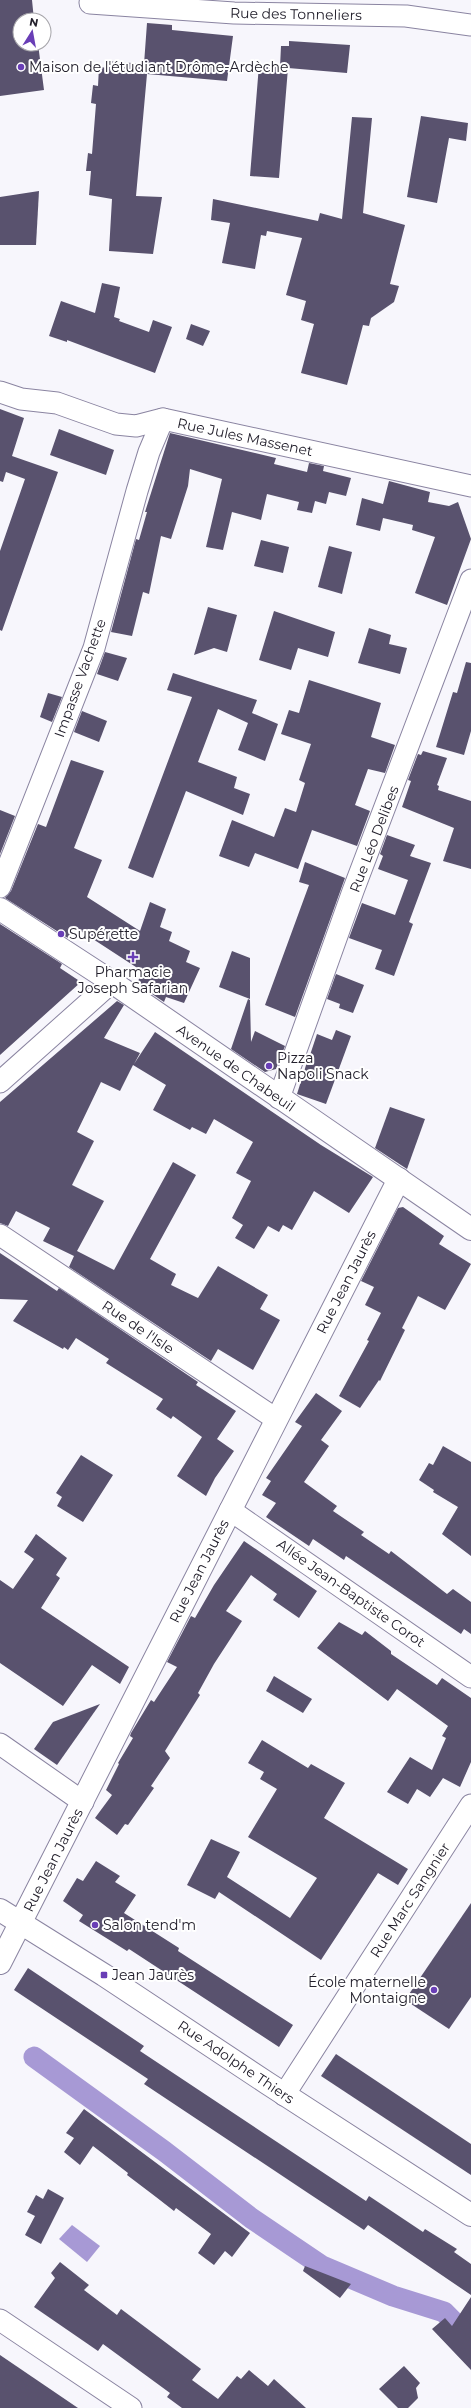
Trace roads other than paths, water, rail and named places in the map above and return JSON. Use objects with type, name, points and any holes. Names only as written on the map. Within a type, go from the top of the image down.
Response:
[{"type":"street","name":"Rue des Tonneliers","points":[[90,3],[234,13],[406,8],[471,25]]},
{"type":"street","name":"Rue Jules Massenet","points":[[0,392],[21,400],[57,403],[116,424],[136,426],[163,419],[471,486]]},
{"type":"street","name":"Impasse Vachette","points":[[0,887],[94,648],[137,491],[149,452],[163,419]]},
{"type":"street","name":"Rue Léo Delibes","points":[[279,1098],[353,891],[471,580]]},
{"type":"street","name":"Avenue de Chabeuil","points":[[0,909],[112,982],[471,1229]]},
{"type":"street","points":[[0,1082],[112,982]]},
{"type":"street","name":"Rue Jean Jaurès","points":[[0,1963],[399,1179]]},
{"type":"street","name":"Rue de l'Isle","points":[[0,1235],[276,1419]]},
{"type":"street","name":"Allée Jean-Baptiste Corot","points":[[230,1510],[471,1677]]},
{"type":"street","points":[[0,1744],[83,1802]]},
{"type":"street","name":"Rue Marc Sangnier","points":[[284,2095],[471,1805]]},
{"type":"street","name":"Rue Adolphe Thiers","points":[[0,1910],[22,1922],[284,2095],[471,2215]]},
{"type":"street","points":[[0,2320],[131,2408]]},
{"type":"waterway","points":[[34,2057],[164,2151],[251,2218],[322,2266],[393,2296],[444,2312],[471,2339]]},
{"type":"place","name":"Maison de l'étudiant Drôme-Ardèche","points":[[21,67]]},
{"type":"place","name":"Supérette","points":[[61,934]]},
{"type":"place","name":"Pharmacie Joseph Safarian","points":[[133,957]]},
{"type":"place","name":"Pizza Napoli Snack","points":[[269,1066]]},
{"type":"place","name":"Salon tend'm","points":[[95,1925]]},
{"type":"place","name":"Jean Jaurès","points":[[104,1975]]},
{"type":"place","name":"École maternelle Montaigne","points":[[434,1990]]}]
